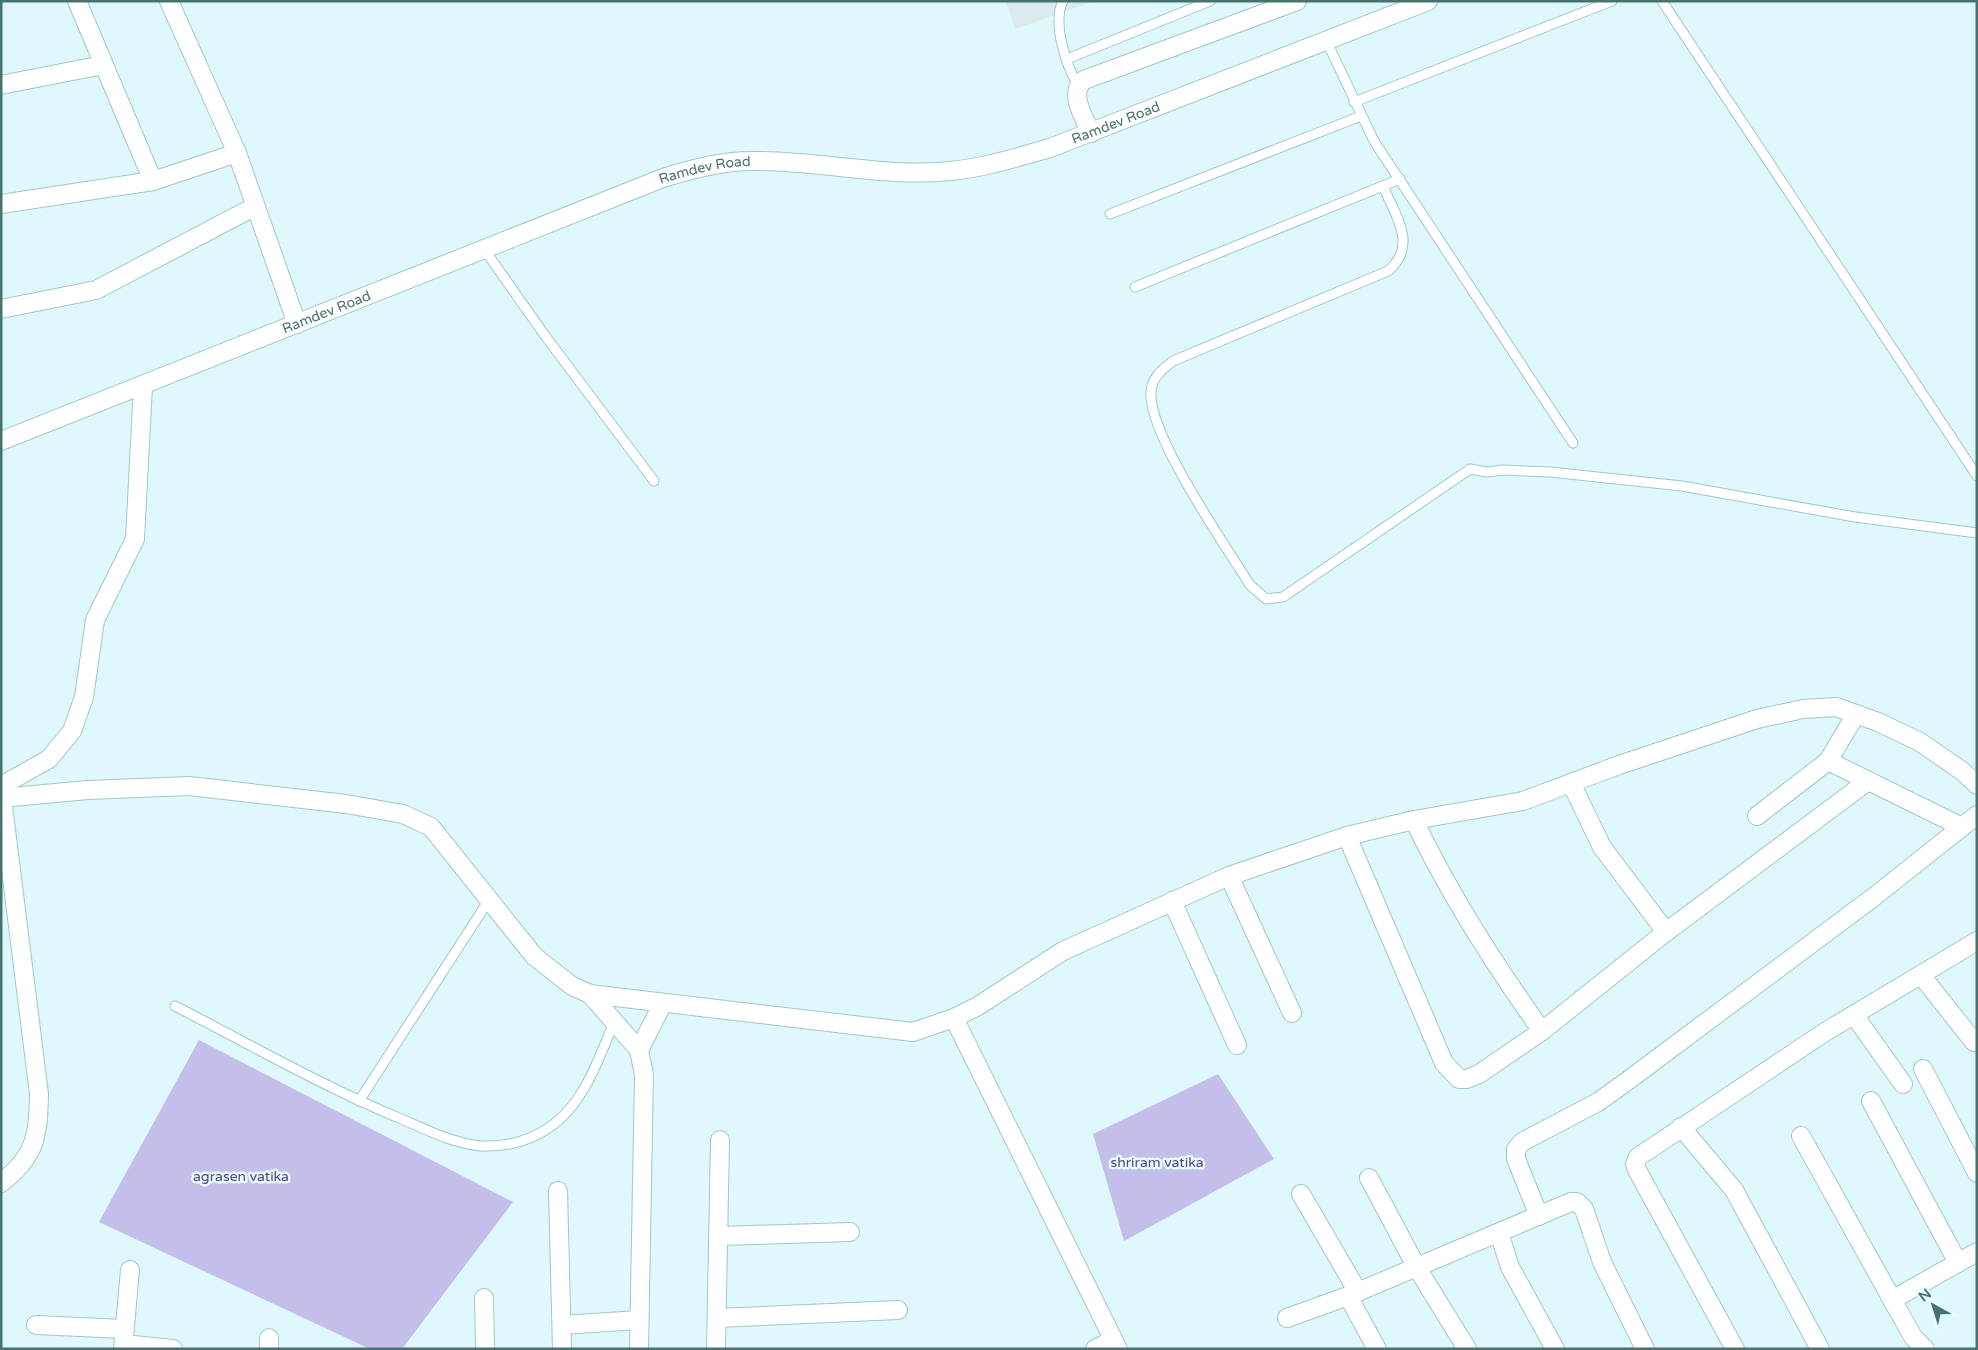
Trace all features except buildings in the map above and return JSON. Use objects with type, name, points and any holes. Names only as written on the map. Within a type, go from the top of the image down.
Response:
[{"type":"street","points":[[76,1],[152,181]]},
{"type":"street","points":[[169,1],[237,154],[254,207],[297,324]]},
{"type":"street","points":[[1091,133],[1083,114],[1077,90],[1084,80],[1297,1]]},
{"type":"street","name":"Ramdev Road","points":[[1,441],[663,178],[705,166],[752,161],[902,171],[950,172],[986,165],[1050,148],[1091,133],[1428,1]]},
{"type":"street","points":[[1,86],[103,65]]},
{"type":"street","points":[[1,204],[152,181],[237,154]]},
{"type":"street","points":[[1,309],[96,290],[254,207]]},
{"type":"street","points":[[1,1183],[18,1168],[28,1155],[38,1130],[39,1094],[2,798],[8,782],[49,759],[72,732],[84,697],[95,620],[135,539],[144,385]]},
{"type":"street","points":[[2,798],[88,790],[189,786],[346,804],[404,814],[431,827],[534,956],[566,982],[590,994],[913,1032],[954,1018],[978,1006],[1063,951],[1229,876],[1347,836],[1414,820],[1523,801],[1757,719],[1803,709],[1836,707],[1878,722],[1920,742],[1962,771],[1977,786]]},
{"type":"street","points":[[1757,816],[1828,761],[1856,714]]},
{"type":"street","points":[[1828,761],[1962,827]]},
{"type":"street","points":[[1347,836],[1444,1063],[1459,1079],[1467,1080],[1542,1031],[1666,932],[1868,781]]},
{"type":"street","points":[[1570,783],[1602,847],[1666,932]]},
{"type":"street","points":[[1539,1216],[1516,1159],[1516,1149],[1522,1142],[1598,1102],[1626,1082],[1875,896],[1977,815]]},
{"type":"street","points":[[1414,820],[1438,870],[1496,967],[1542,1031]]},
{"type":"street","points":[[1229,876],[1292,1013]]},
{"type":"street","points":[[1172,901],[1238,1045]]},
{"type":"street","points":[[1735,1349],[1636,1164],[1638,1157],[1854,1015],[1977,941]]},
{"type":"street","points":[[1921,975],[1974,1042]]},
{"type":"street","points":[[590,994],[639,1050],[644,1075],[639,1349]]},
{"type":"street","points":[[639,1050],[663,1003]]},
{"type":"street","points":[[1854,1015],[1903,1084]]},
{"type":"street","points":[[954,1018],[1115,1344],[1096,1349]]},
{"type":"street","points":[[1923,1070],[1977,1172]]},
{"type":"street","points":[[1871,1101],[1958,1263]]},
{"type":"street","points":[[1681,1127],[1734,1190],[1820,1349]]},
{"type":"street","points":[[1801,1136],[1913,1337],[1925,1349]]},
{"type":"street","points":[[716,1349],[720,1140]]},
{"type":"street","points":[[1369,1178],[1416,1266],[1467,1349]]},
{"type":"street","points":[[558,1191],[562,1349]]},
{"type":"street","points":[[1301,1194],[1353,1294],[1377,1349]]},
{"type":"street","points":[[1287,1318],[1353,1294],[1571,1202],[1581,1205],[1602,1262],[1645,1349]]},
{"type":"street","points":[[718,1236],[850,1232]]},
{"type":"street","points":[[1499,1233],[1510,1267],[1555,1349]]},
{"type":"street","points":[[1892,1300],[1977,1252]]},
{"type":"street","points":[[124,1341],[130,1270]]},
{"type":"street","points":[[484,1298],[485,1349]]},
{"type":"street","points":[[717,1318],[898,1310]]},
{"type":"street","points":[[562,1325],[639,1320]]},
{"type":"street","points":[[36,1325],[173,1349]]},
{"type":"lane","points":[[1063,1],[1058,21],[1066,60],[1077,90]]},
{"type":"lane","points":[[1066,60],[1210,1]]},
{"type":"lane","points":[[1354,102],[1612,1]]},
{"type":"lane","points":[[1662,1],[1977,476]]},
{"type":"lane","points":[[1326,40],[1361,116],[1400,179],[1573,443]]},
{"type":"lane","points":[[1110,214],[1361,116]]},
{"type":"lane","points":[[1135,287],[1400,179]]},
{"type":"lane","points":[[1383,186],[1405,239],[1404,250],[1393,267],[1388,271],[1173,361],[1154,379],[1151,390],[1151,405],[1156,421],[1176,464],[1250,585],[1266,599],[1283,597],[1470,469],[1487,472],[1502,470],[1550,472],[1682,486],[1855,517],[1977,533]]},
{"type":"lane","points":[[484,249],[546,337],[654,480]]},
{"type":"lane","points":[[359,1101],[489,900]]},
{"type":"lane","points":[[174,1006],[359,1101],[447,1138],[481,1146],[503,1145],[524,1141],[550,1127],[575,1102],[587,1083],[614,1022]]},
{"type":"shaded area","points":[[1006,1],[1094,1],[1015,29]]},
{"type":"green space","name":"agrasen vatika","points":[[199,1040],[513,1202],[402,1349],[370,1349],[99,1222]]},
{"type":"green space","name":"shriram vatika","points":[[1218,1074],[1274,1159],[1124,1241],[1093,1134]]}]
